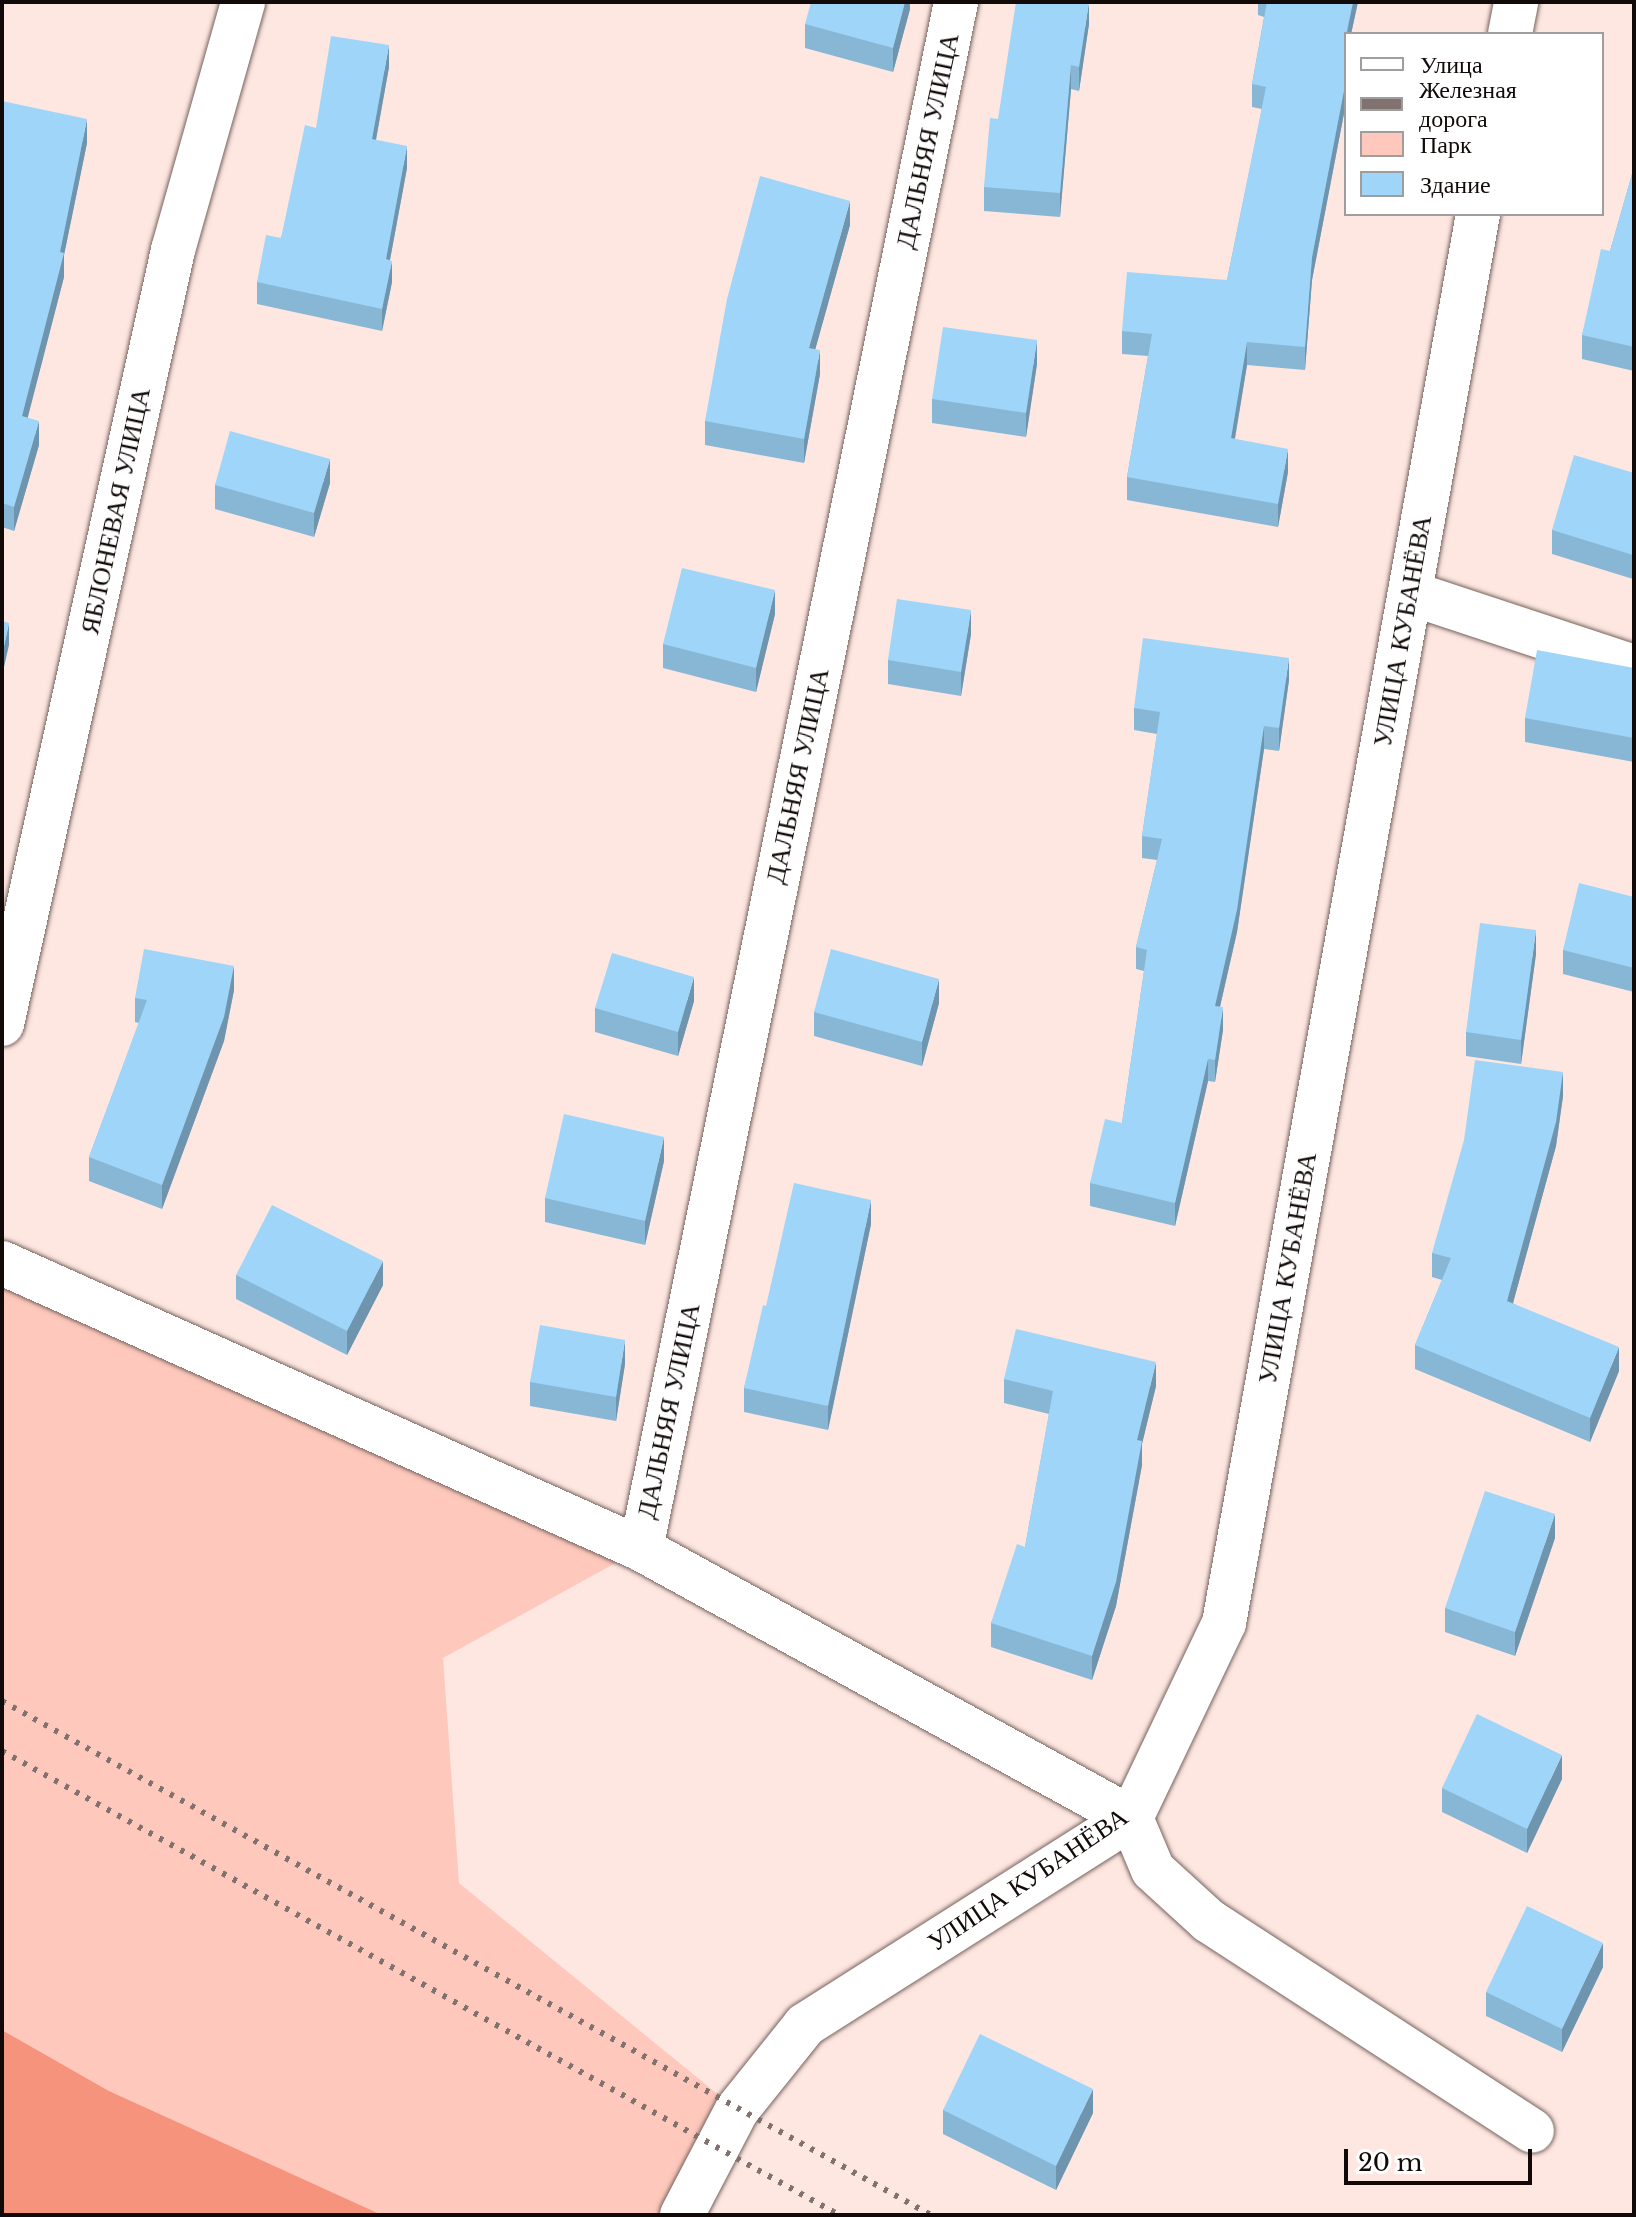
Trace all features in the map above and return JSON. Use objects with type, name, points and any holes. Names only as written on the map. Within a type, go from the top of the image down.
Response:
[{"type":"street","name":"ЯБЛОНЕВАЯ УЛИЦА","points":[[2,1024],[173,250],[243,2]]},
{"type":"street","name":"ДАЛЬНЯЯ УЛИЦА","points":[[641,1549],[956,2]]},
{"type":"street","points":[[1510,32],[1516,2]]},
{"type":"street","name":"УЛИЦА КУБАНЁВА","points":[[682,2215],[737,2110],[805,2025],[1131,1818],[1224,1623],[1478,216]]},
{"type":"street","points":[[1410,593],[1634,667]]},
{"type":"street","points":[[2,1263],[641,1549],[1131,1818],[1153,1870],[1209,1921],[1532,2131]]},
{"type":"green space","points":[[2,1263],[641,1549],[443,1658],[459,1883],[737,2110],[682,2215],[382,2215],[109,2091],[2,2030]]},
{"type":"shaded area","points":[[2,2030],[109,2091],[382,2215],[2,2215]]},
{"type":"building","points":[[811,2],[905,2],[893,48],[805,24]]},
{"type":"building","points":[[1016,2],[1089,2],[1079,67],[1071,65],[1060,193],[984,187],[990,118],[998,119]]},
{"type":"building","points":[[1267,2],[1353,2],[1344,32],[1344,90],[1312,257],[1305,347],[1247,342],[1231,438],[1288,449],[1278,504],[1127,477],[1152,334],[1122,331],[1127,272],[1227,280],[1266,87],[1252,84]]},
{"type":"building","points":[[331,36],[389,45],[372,139],[407,146],[386,259],[392,261],[382,309],[257,282],[266,235],[281,238],[305,125],[316,128]]},
{"type":"building","points":[[2,101],[87,119],[60,252],[64,253],[22,416],[39,421],[14,507],[2,503]]},
{"type":"building","points":[[1634,167],[1634,347],[1582,335],[1601,249],[1610,251]]},
{"type":"building","points":[[760,176],[850,201],[809,348],[820,350],[804,439],[705,421],[727,299]]},
{"type":"building","points":[[943,327],[1037,340],[1026,413],[932,399]]},
{"type":"building","points":[[230,431],[330,459],[314,513],[215,485]]},
{"type":"building","points":[[1574,455],[1634,473],[1633,555],[1552,530]]},
{"type":"building","points":[[682,568],[775,590],[756,668],[663,644]]},
{"type":"building","points":[[897,599],[971,610],[961,672],[888,660]]},
{"type":"building","points":[[2,621],[9,623],[2,655]]},
{"type":"building","points":[[1143,638],[1289,658],[1279,728],[1264,726],[1237,910],[1215,1006],[1223,1007],[1215,1060],[1208,1059],[1175,1203],[1090,1183],[1105,1119],[1122,1123],[1147,950],[1136,947],[1162,839],[1142,836],[1160,712],[1134,708]]},
{"type":"building","points":[[1537,650],[1634,668],[1634,738],[1525,718]]},
{"type":"building","points":[[1579,883],[1634,897],[1634,968],[1563,950]]},
{"type":"building","points":[[1480,923],[1536,930],[1521,1040],[1466,1032]]},
{"type":"building","points":[[144,949],[234,966],[224,1017],[162,1185],[89,1157],[147,1000],[135,998]]},
{"type":"building","points":[[831,949],[939,979],[922,1042],[814,1012]]},
{"type":"building","points":[[612,953],[694,977],[678,1032],[595,1008]]},
{"type":"building","points":[[1475,1060],[1563,1072],[1556,1122],[1507,1301],[1619,1347],[1590,1418],[1415,1345],[1451,1258],[1432,1253],[1464,1140]]},
{"type":"building","points":[[564,1114],[664,1137],[645,1221],[545,1198]]},
{"type":"building","points":[[794,1183],[871,1200],[828,1406],[744,1388]]},
{"type":"building","points":[[272,1205],[383,1261],[347,1331],[236,1275]]},
{"type":"building","points":[[540,1325],[625,1340],[616,1397],[530,1382]]},
{"type":"building","points":[[1016,1329],[1156,1362],[1137,1440],[1142,1441],[1116,1582],[1092,1656],[991,1623],[1017,1544],[1025,1547],[1053,1391],[1004,1379]]},
{"type":"building","points":[[1485,1491],[1555,1514],[1515,1632],[1445,1608]]},
{"type":"building","points":[[1477,1714],[1562,1755],[1527,1829],[1442,1788]]},
{"type":"building","points":[[1527,1906],[1603,1943],[1562,2029],[1486,1992]]},
{"type":"building","points":[[980,2034],[1093,2089],[1056,2166],[943,2110]]},
{"type":"railway","points":[[2,1701],[931,2215]]},
{"type":"railway","points":[[2,1751],[839,2215]]}]
